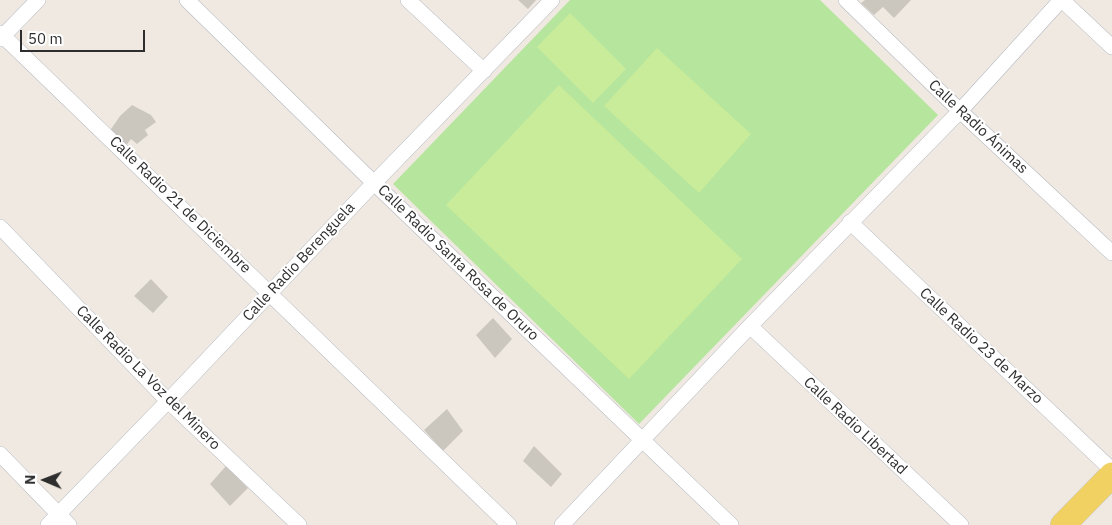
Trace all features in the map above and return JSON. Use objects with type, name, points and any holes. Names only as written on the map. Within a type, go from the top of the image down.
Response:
[{"type":"main road","points":[[1063,525],[1112,475]]},
{"type":"street","points":[[1,36],[38,0]]},
{"type":"street","name":"Calle Radio Santa Rosa de Oruro","points":[[187,0],[374,183],[731,525]]},
{"type":"street","points":[[408,0],[484,71]]},
{"type":"street","name":"Calle Radio Berenguela","points":[[58,522],[270,292],[552,0]]},
{"type":"street","name":"Calle Radio Ánimas","points":[[846,0],[960,111],[1112,253]]},
{"type":"street","points":[[562,525],[750,326],[960,111],[1062,0],[1112,47]]},
{"type":"street","name":"Calle Radio 21 de Diciembre","points":[[1,36],[270,292],[509,525]]},
{"type":"street","name":"Calle Radio 23 de Marzo","points":[[850,222],[1112,470]]},
{"type":"street","name":"Calle Radio La Voz del Minero","points":[[0,227],[168,401],[299,525]]},
{"type":"street","name":"Calle Radio Libertad","points":[[750,326],[961,525]]},
{"type":"street","points":[[0,454],[58,522]]},
{"type":"green space","points":[[570,0],[820,0],[938,115],[639,424],[393,184]]},
{"type":"green space","points":[[570,13],[626,69],[593,103],[537,47]]},
{"type":"green space","points":[[657,48],[751,134],[699,193],[604,106]]},
{"type":"green space","points":[[559,85],[742,259],[629,379],[446,205]]},
{"type":"building","points":[[518,0],[536,0],[528,9]]},
{"type":"building","points":[[865,0],[911,0],[894,18],[883,7],[874,15],[861,3]]},
{"type":"building","points":[[132,105],[151,115],[156,122],[145,130],[148,135],[137,144],[131,139],[125,147],[109,132],[120,116]]},
{"type":"building","points":[[151,279],[168,297],[153,313],[134,296]]},
{"type":"building","points":[[493,318],[512,339],[495,358],[476,335]]},
{"type":"building","points":[[447,409],[463,431],[443,451],[424,430]]},
{"type":"building","points":[[534,446],[562,474],[551,487],[523,461]]},
{"type":"building","points":[[226,466],[248,488],[230,506],[210,484]]}]
